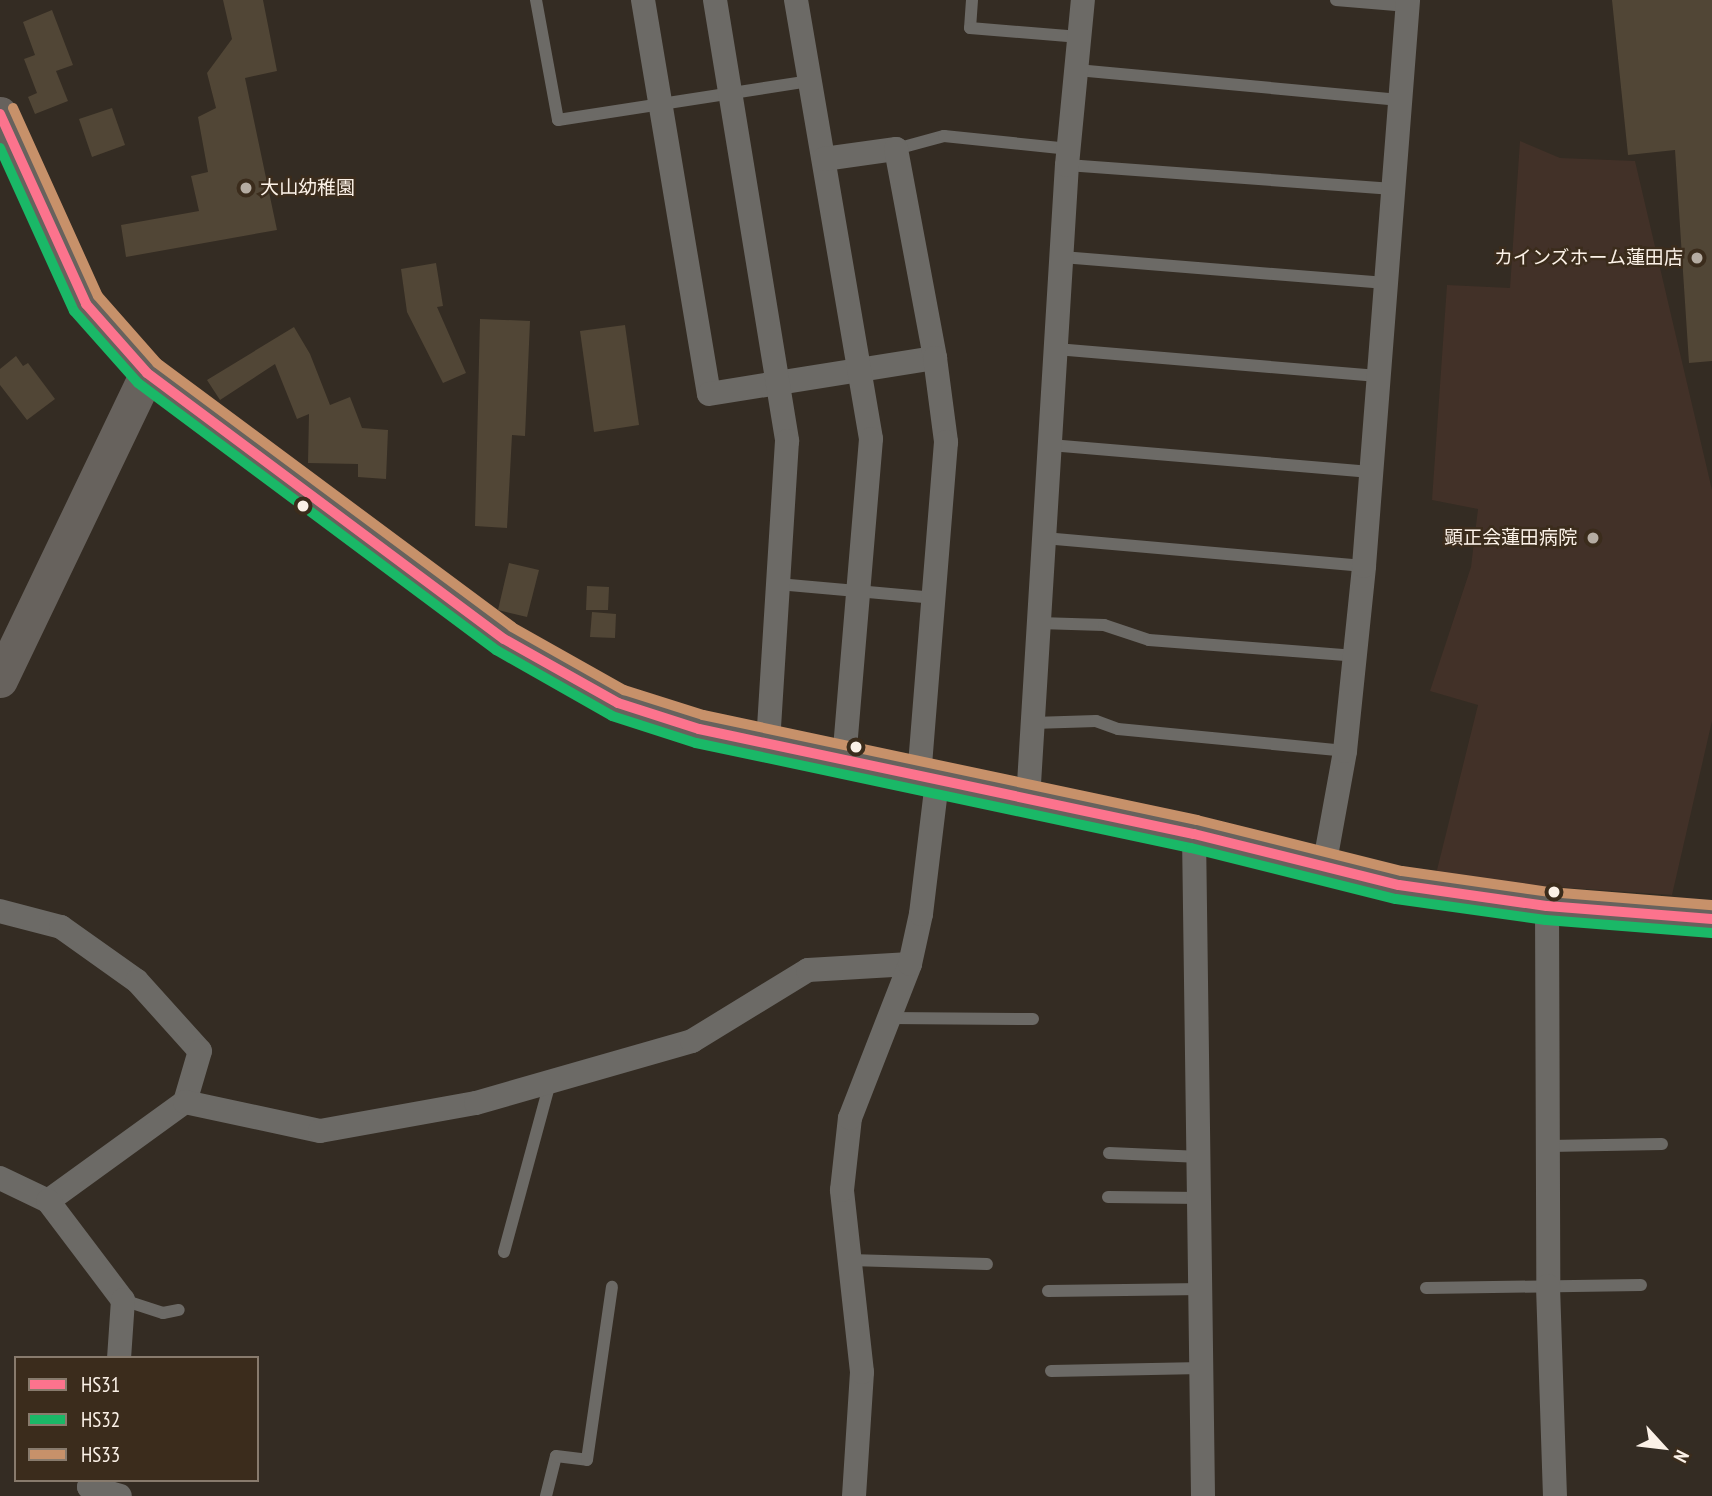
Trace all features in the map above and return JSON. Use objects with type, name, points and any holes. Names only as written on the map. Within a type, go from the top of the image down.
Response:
[{"type":"street","points":[[643,0],[709,394],[935,358]]},
{"type":"street","points":[[715,0],[780,382],[787,441],[768,745]]},
{"type":"street","points":[[796,0],[871,439],[844,760]]},
{"type":"street","points":[[1028,800],[1068,157],[1083,0]]},
{"type":"street","points":[[1324,867],[1345,751],[1364,566],[1408,3]]},
{"type":"street","points":[[0,114],[86,304],[148,373],[458,606],[563,675],[659,718],[768,745],[1194,834],[1411,887],[1547,906],[1712,919]]},
{"type":"street","points":[[824,159],[895,149],[935,358],[946,442],[935,598],[921,914],[910,964],[850,1118],[842,1190],[862,1372],[855,1496]]},
{"type":"street","points":[[1,675],[148,373]]},
{"type":"street","points":[[1194,834],[1202,1198],[1203,1496]]},
{"type":"street","points":[[1547,906],[1548,1286],[1555,1496]]},
{"type":"street","points":[[0,911],[61,927],[137,981],[200,1051],[185,1102],[48,1201]]},
{"type":"street","points":[[185,1102],[320,1131],[549,1086],[692,1041],[808,970],[910,964]]},
{"type":"street","points":[[0,1178],[48,1201],[124,1300],[119,1356]]},
{"type":"street","points":[[90,1482],[89,1487],[120,1496]]},
{"type":"lane","points":[[536,0],[558,120],[809,81]]},
{"type":"lane","points":[[972,0],[970,28],[1080,37]]},
{"type":"lane","points":[[1336,0],[1408,3]]},
{"type":"lane","points":[[1077,70],[1400,100]]},
{"type":"lane","points":[[895,149],[944,136],[1068,157],[1393,189]]},
{"type":"lane","points":[[1062,257],[1386,283]]},
{"type":"lane","points":[[1056,349],[1378,376]]},
{"type":"lane","points":[[1050,445],[1371,472]]},
{"type":"lane","points":[[1044,538],[1364,566]]},
{"type":"lane","points":[[778,584],[935,598]]},
{"type":"lane","points":[[1039,623],[1104,625],[1149,640],[1354,656]]},
{"type":"lane","points":[[1033,723],[1096,722],[1118,729],[1345,751]]},
{"type":"lane","points":[[888,1018],[1032,1019]]},
{"type":"lane","points":[[504,1252],[549,1086]]},
{"type":"lane","points":[[1549,1146],[1662,1144]]},
{"type":"lane","points":[[1109,1153],[1201,1157]]},
{"type":"lane","points":[[1108,1197],[1202,1198]]},
{"type":"lane","points":[[850,1260],[987,1264]]},
{"type":"lane","points":[[1426,1288],[1642,1285]]},
{"type":"lane","points":[[545,1496],[556,1456],[587,1461],[612,1287]]},
{"type":"lane","points":[[1048,1291],[1202,1289]]},
{"type":"lane","points":[[124,1300],[163,1313],[179,1310]]},
{"type":"lane","points":[[1051,1371],[1202,1368]]},
{"type":"shaded area","name":"顕正会蓮田病院","points":[[1520,141],[1560,158],[1635,161],[1712,490],[1712,721],[1672,895],[1482,882],[1436,874],[1478,705],[1430,691],[1471,567],[1478,509],[1432,500],[1447,285],[1510,288]]},
{"type":"building","points":[[223,0],[263,0],[277,71],[245,78],[277,230],[126,257],[121,225],[199,211],[191,176],[208,172],[198,117],[216,108],[207,73],[232,39]]},
{"type":"building","name":"カインズホーム蓮田店","points":[[1612,0],[1712,0],[1712,361],[1689,363],[1675,150],[1628,155]]},
{"type":"building","points":[[52,10],[73,65],[56,71],[68,101],[35,114],[28,97],[37,93],[24,59],[35,55],[23,22]]},
{"type":"building","points":[[112,108],[125,145],[92,157],[79,119]]},
{"type":"building","points":[[436,263],[443,306],[437,307],[466,373],[443,383],[407,312],[401,269]]},
{"type":"building","points":[[480,319],[530,321],[525,436],[512,435],[507,528],[475,526]]},
{"type":"building","points":[[625,325],[639,425],[594,432],[580,331]]},
{"type":"building","points":[[294,327],[310,354],[330,405],[350,397],[362,428],[388,430],[386,479],[358,477],[358,464],[308,463],[309,414],[297,419],[275,364],[220,400],[207,380]]},
{"type":"building","points":[[16,356],[23,366],[28,363],[55,399],[27,420],[0,385],[0,369]]},
{"type":"building","points":[[509,563],[539,570],[527,617],[498,610]]},
{"type":"building","points":[[587,586],[609,587],[608,610],[586,610]]},
{"type":"building","points":[[592,612],[616,614],[615,638],[590,637]]},
{"type":"transit line","name":"HS33","points":[[13,108],[98,296],[157,363],[512,627],[624,690],[703,715],[1197,820],[1402,871],[1549,892],[1712,905]]},
{"type":"transit line","name":"HS31","points":[[0,114],[86,304],[147,373],[504,639],[618,703],[699,729],[1194,834],[1399,885],[1547,906],[1712,919]]},
{"type":"transit line","name":"HS32","points":[[0,148],[74,311],[138,383],[496,650],[612,716],[696,743],[1191,848],[1396,899],[1546,920],[1711,933]]},
{"type":"place","name":"大山幼稚園","points":[[246,188]]},
{"type":"place","name":"カインズホーム蓮田店","points":[[1697,258]]},
{"type":"place","name":"顕正会蓮田病院","points":[[1593,538]]}]
